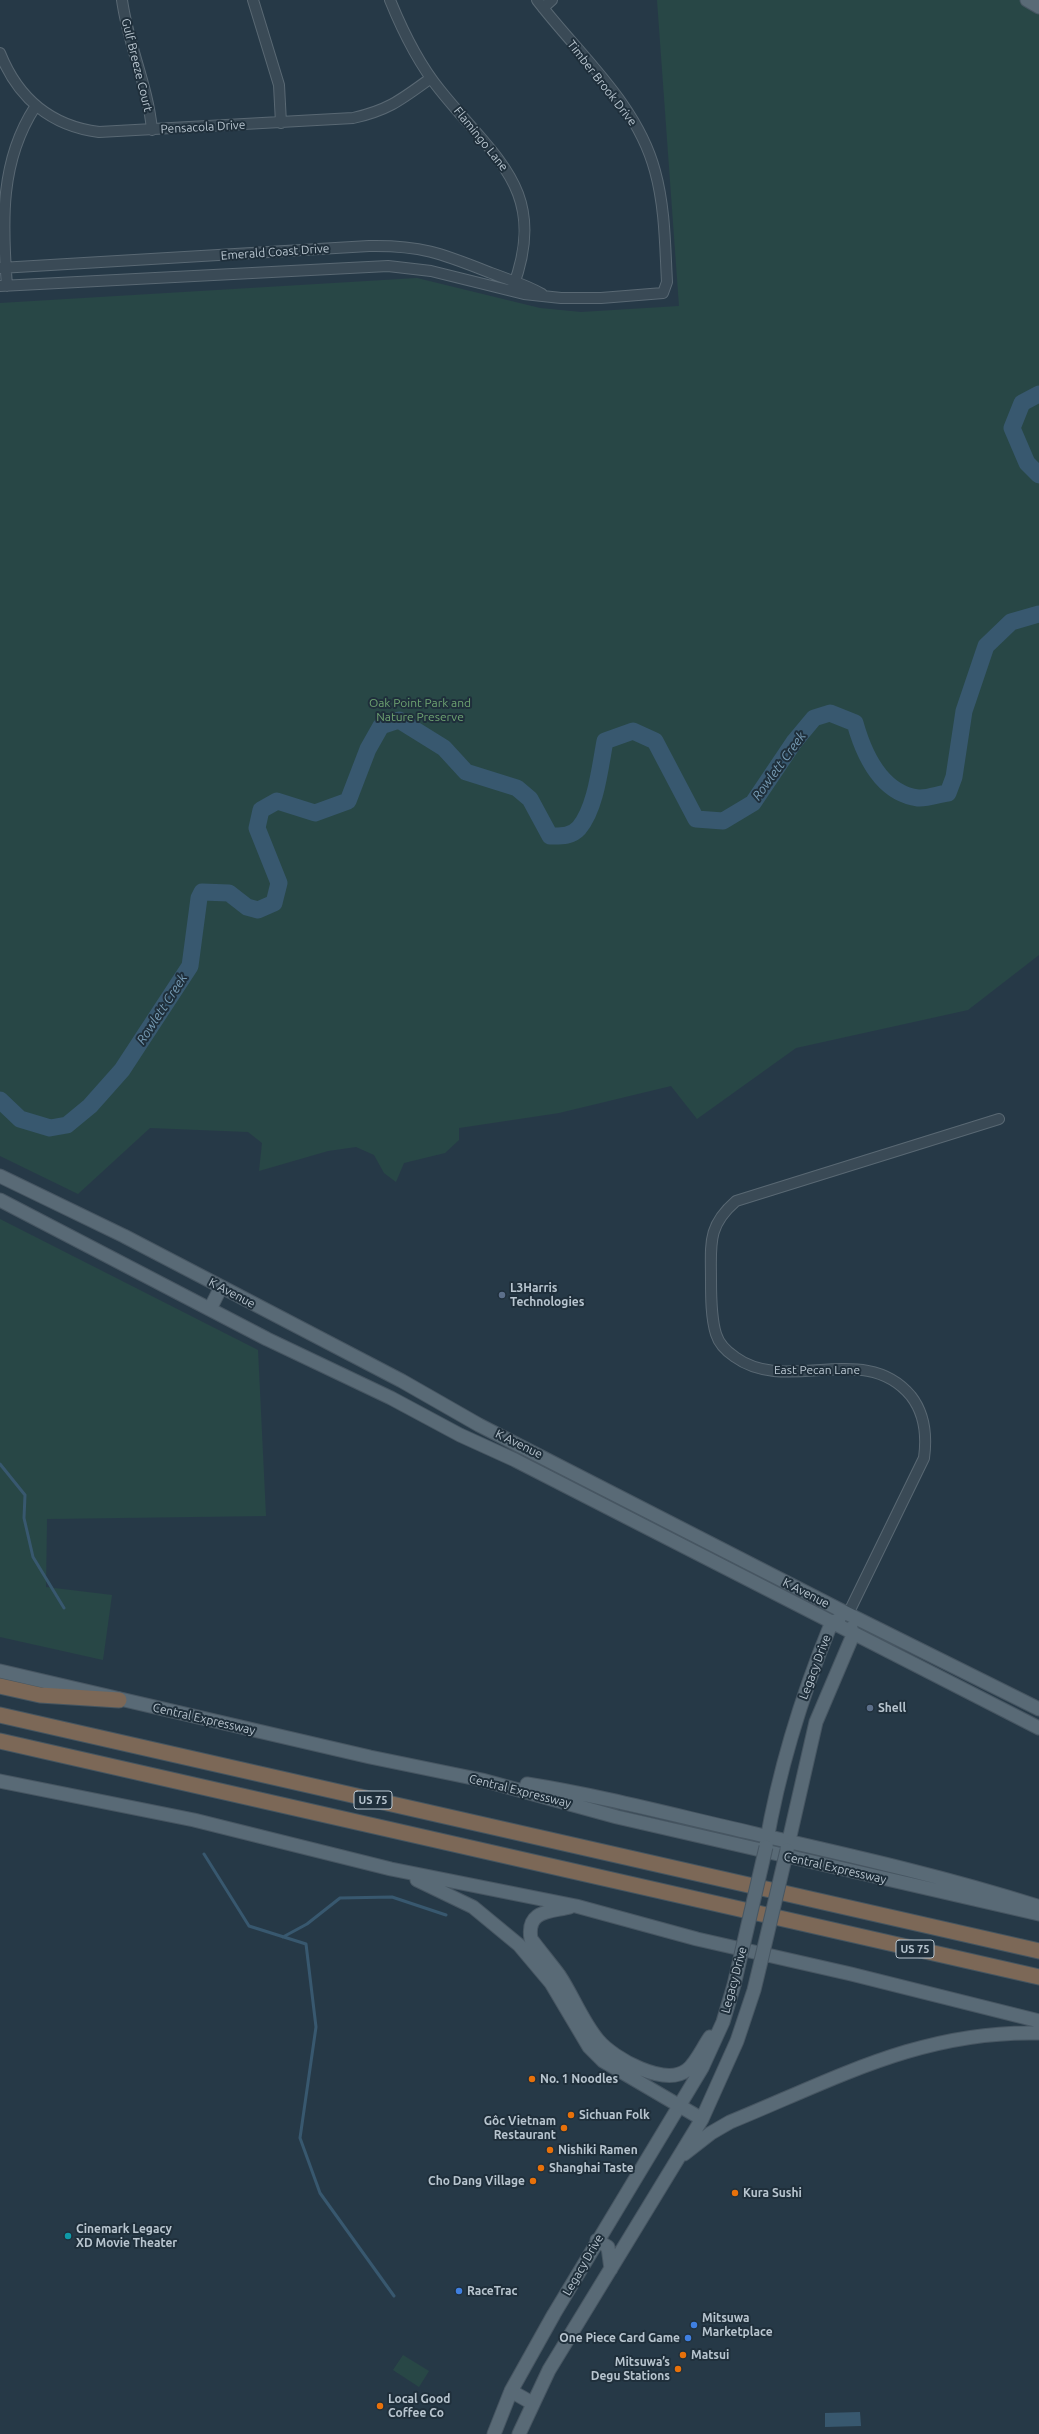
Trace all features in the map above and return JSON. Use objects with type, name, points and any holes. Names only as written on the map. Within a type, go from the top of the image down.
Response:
[{"type":"highway","points":[[0,1686],[40,1695],[119,1700]]},
{"type":"highway","name":"US 75","points":[[0,1715],[1039,1951]]},
{"type":"highway","name":"US 75","points":[[0,1741],[1039,1977]]},
{"type":"main road","points":[[1028,0],[1039,7]]},
{"type":"main road","name":"K Avenue","points":[[0,1176],[124,1236],[385,1372],[479,1425],[521,1445],[848,1614],[1039,1709]]},
{"type":"main road","name":"K Avenue","points":[[0,1200],[210,1309],[376,1391],[460,1435],[515,1460],[831,1624],[1039,1728]]},
{"type":"main road","points":[[210,1309],[221,1287]]},
{"type":"main road","points":[[376,1391],[385,1372]]},
{"type":"main road","points":[[515,1460],[521,1445]]},
{"type":"main road","points":[[848,1614],[853,1635]]},
{"type":"main road","name":"Legacy Drive","points":[[494,2434],[511,2391],[597,2240],[702,2068],[723,2022],[734,1985],[797,1716],[831,1624],[848,1614]]},
{"type":"main road","name":"Legacy Drive","points":[[519,2434],[532,2403],[549,2370],[702,2119],[737,2041],[754,1990],[816,1722],[853,1635]]},
{"type":"main road","name":"Central Expressway","points":[[0,1671],[362,1756],[438,1771],[527,1792],[617,1817],[1039,1914]]},
{"type":"main road","points":[[972,1695],[981,1681]]},
{"type":"main road","points":[[797,1716],[816,1722]]},
{"type":"main road","points":[[438,1771],[574,1792],[767,1842],[939,1876],[1039,1906]]},
{"type":"main road","points":[[0,1781],[194,1820],[391,1869],[576,1906],[697,1939],[851,1974],[1039,2021]]},
{"type":"main road","points":[[391,1869],[452,1896],[489,1919],[519,1945],[536,1964],[563,2002],[588,2046],[603,2061],[702,2119]]},
{"type":"main road","points":[[576,1906],[542,1912],[531,1923],[531,1939],[559,1975],[599,2041],[615,2053],[651,2074],[663,2076],[675,2075],[688,2070],[723,2022]]},
{"type":"main road","points":[[676,2160],[711,2132],[730,2122],[887,2057],[936,2042],[974,2036],[1039,2033]]},
{"type":"main road","points":[[597,2240],[608,2247],[611,2269]]},
{"type":"main road","points":[[511,2391],[532,2403]]},
{"type":"street","name":"Gulf Breeze Court","points":[[122,0],[127,28],[148,99],[152,130]]},
{"type":"street","points":[[253,0],[279,85],[281,123]]},
{"type":"street","name":"Flamingo Lane","points":[[390,0],[403,31],[431,78],[497,157],[518,191],[524,211],[526,238],[522,262],[512,291]]},
{"type":"street","points":[[540,4],[552,0]]},
{"type":"street","name":"Timber Brook Drive","points":[[540,4],[624,107],[647,146],[655,171],[662,205],[668,282],[665,291]]},
{"type":"street","name":"Pensacola Drive","points":[[0,53],[14,82],[36,107],[58,121],[88,131],[152,130],[281,123],[369,115],[399,102],[431,78]]},
{"type":"street","points":[[3,286],[1,205],[2,175],[8,151],[17,132],[36,107]]},
{"type":"street","name":"Emerald Coast Drive","points":[[3,268],[393,246],[437,252],[516,281],[542,294]]},
{"type":"street","name":"Emerald Coast Drive","points":[[3,286],[383,266],[431,271],[512,291],[542,294],[590,298],[659,294],[665,291]]},
{"type":"street","name":"East Pecan Lane","points":[[848,1614],[924,1458],[926,1443],[923,1417],[918,1404],[906,1390],[881,1373],[840,1368],[781,1372],[748,1366],[728,1352],[716,1335],[713,1321],[711,1288],[713,1229],[721,1214],[736,1201],[999,1119]]},
{"type":"green space","name":"Oak Point Park and Nature Preserve","points":[[657,0],[1039,0],[1039,955],[968,1010],[796,1048],[697,1119],[671,1086],[559,1113],[459,1128],[459,1140],[445,1153],[404,1163],[396,1182],[384,1173],[374,1155],[356,1147],[328,1151],[259,1171],[262,1143],[248,1132],[150,1128],[78,1194],[0,1156],[0,303],[417,278],[540,308],[581,312],[679,306]]},
{"type":"green space","points":[[0,1219],[258,1350],[266,1516],[47,1519],[46,1587],[112,1595],[103,1660],[0,1637]]},
{"type":"green space","points":[[403,2355],[429,2371],[419,2387],[393,2370]]},
{"type":"water","points":[[860,2412],[861,2426],[825,2427],[825,2413]]},
{"type":"waterway","name":"Rowlett Creek","points":[[1039,394],[1022,403],[1012,428],[1027,463],[1039,475]]},
{"type":"waterway","name":"Rowlett Creek","points":[[0,1100],[20,1119],[50,1128],[67,1125],[90,1106],[122,1070],[190,966],[199,898],[202,892],[229,893],[247,907],[258,910],[274,903],[279,883],[257,828],[261,810],[277,801],[315,813],[348,801],[368,749],[381,726],[399,720],[444,748],[466,772],[517,788],[530,799],[550,836],[569,834],[579,828],[590,810],[599,775],[605,741],[633,731],[655,741],[696,819],[723,821],[753,803],[794,742],[814,718],[830,713],[855,723],[863,748],[876,771],[884,781],[905,795],[925,798],[948,793],[954,777],[964,711],[986,646],[1011,622],[1039,614]]},
{"type":"waterway","points":[[0,1464],[25,1495],[24,1518],[33,1557],[64,1608]]},
{"type":"waterway","points":[[204,1854],[249,1926],[306,1944],[316,2027],[300,2138],[320,2193],[394,2296]]},
{"type":"waterway","points":[[283,1937],[307,1924],[340,1898],[392,1897],[446,1915]]},
{"type":"place","name":"L3Harris Technologies","points":[[502,1295]]},
{"type":"place","name":"Shell","points":[[870,1708]]},
{"type":"place","name":"No. 1 Noodles","points":[[532,2079]]},
{"type":"place","name":"Sichuan Folk","points":[[571,2115]]},
{"type":"place","name":"Gôc Vietnam Restaurant","points":[[564,2128]]},
{"type":"place","name":"Nishiki Ramen","points":[[550,2150]]},
{"type":"place","name":"Shanghai Taste","points":[[541,2168]]},
{"type":"place","name":"Cho Dang Village","points":[[533,2181]]},
{"type":"place","name":"Kura Sushi","points":[[735,2193]]},
{"type":"place","name":"Cinemark Legacy XD Movie Theater","points":[[68,2236]]},
{"type":"place","name":"RaceTrac","points":[[459,2291]]},
{"type":"place","name":"Mitsuwa Marketplace","points":[[694,2325]]},
{"type":"place","name":"One Piece Card Game","points":[[688,2338]]},
{"type":"place","name":"Matsui","points":[[683,2355]]},
{"type":"place","name":"Mitsuwa’s Degu Stations","points":[[678,2369]]},
{"type":"place","name":"Local Good Coffee Co","points":[[380,2406]]}]
